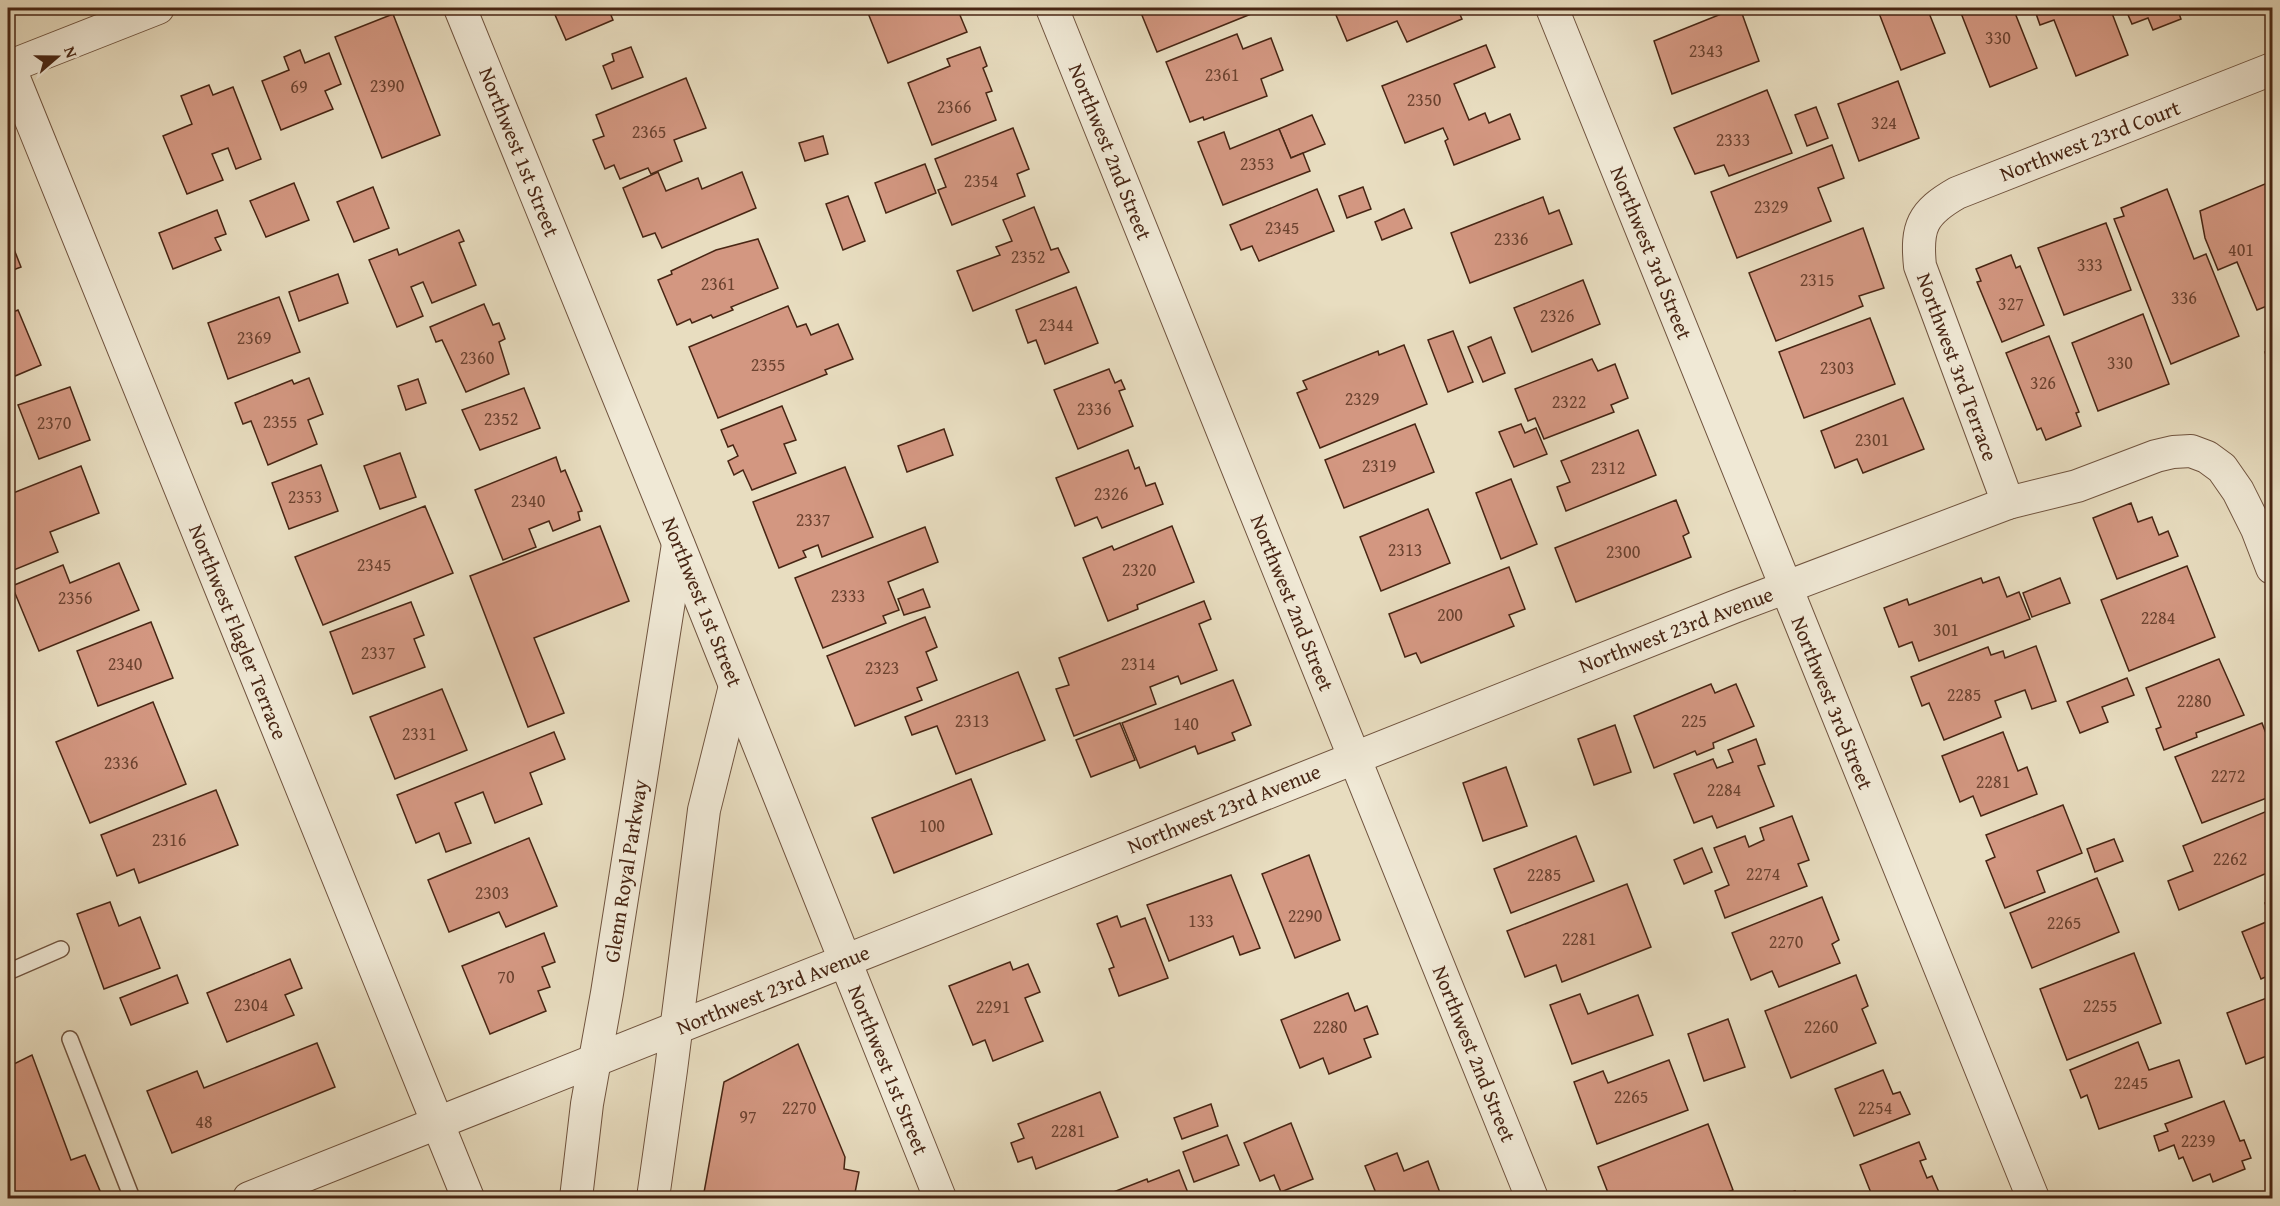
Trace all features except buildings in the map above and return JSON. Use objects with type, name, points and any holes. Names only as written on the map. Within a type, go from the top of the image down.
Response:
[{"type":"street","points":[[8,66],[158,8]]},
{"type":"street","name":"Northwest 1st Street","points":[[460,8],[678,543],[940,1198]]},
{"type":"street","name":"Northwest 2nd Street","points":[[1052,8],[1532,1198]]},
{"type":"street","name":"Northwest 3rd Street","points":[[1552,8],[2033,1198]]},
{"type":"street","name":"Northwest Flagler Terrace","points":[[8,66],[468,1198]]},
{"type":"street","name":"Northwest 23rd Court","points":[[1920,229],[1933,209],[1957,194],[2272,69]]},
{"type":"street","name":"Northwest 3rd Terrace","points":[[1920,229],[1918,247],[1920,266],[2008,503]]},
{"type":"street","name":"Northwest 23rd Avenue","points":[[249,1198],[1785,587],[2008,503],[2077,486],[2156,456],[2174,452],[2191,452],[2207,458],[2222,468],[2238,491],[2257,529],[2272,568]]},
{"type":"street","name":"Glenn Royal Parkway","points":[[576,1198],[587,1104],[678,543]]},
{"type":"street","points":[[653,1198],[704,810],[735,686]]},
{"type":"lane","points":[[8,972],[61,949]]},
{"type":"lane","points":[[70,1039],[132,1198]]}]
